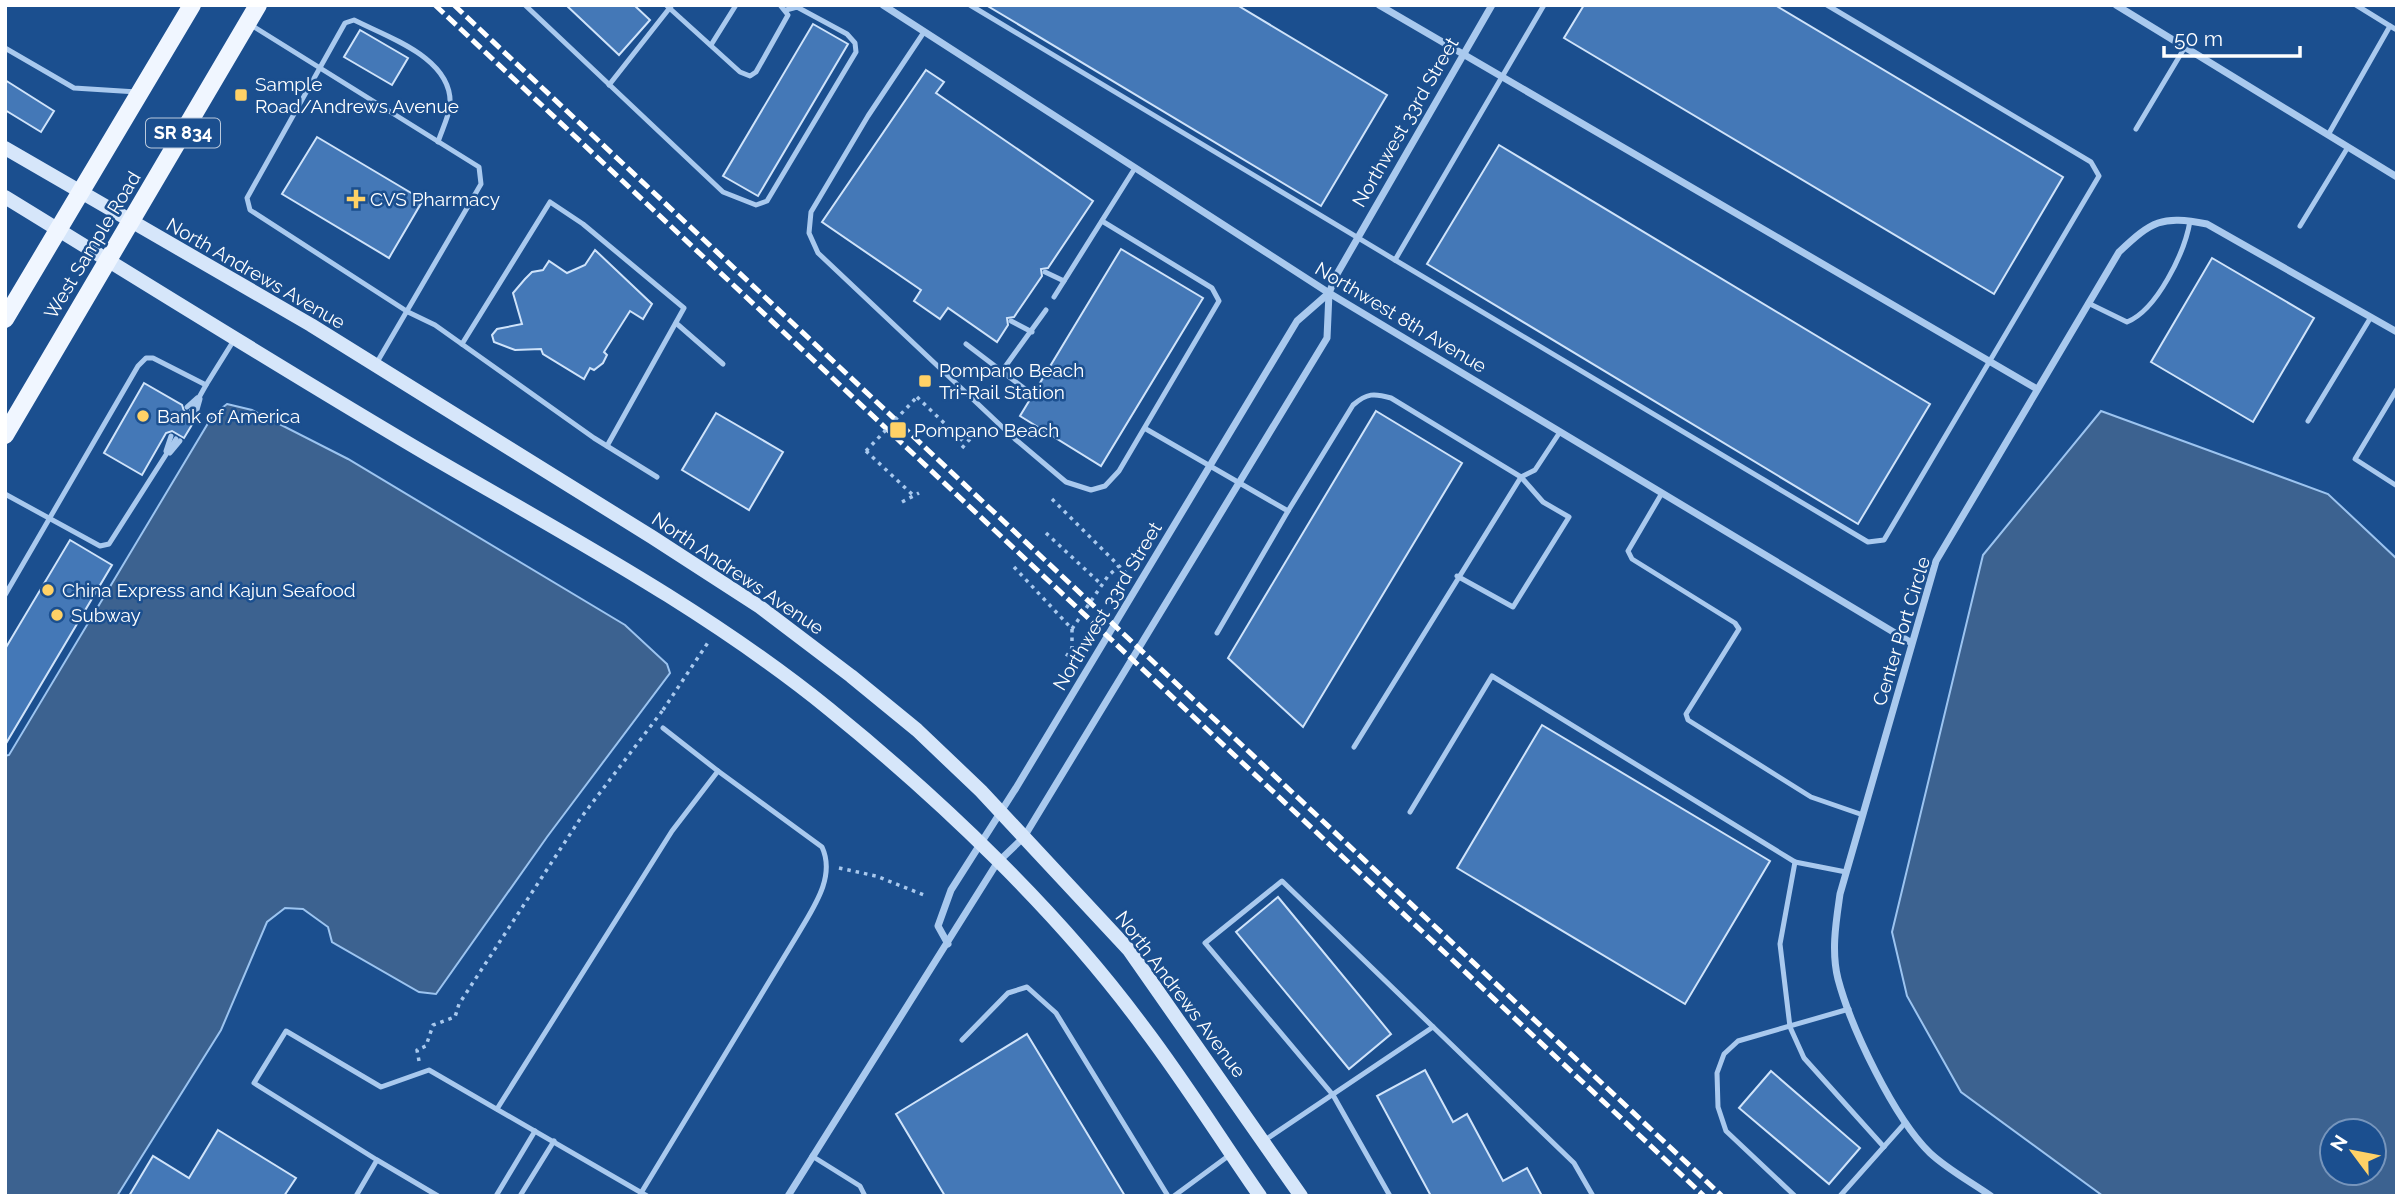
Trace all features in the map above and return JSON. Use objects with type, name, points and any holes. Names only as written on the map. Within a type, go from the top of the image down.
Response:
[{"type":"main road","name":"West Sample Road","points":[[5,319],[192,5]]},
{"type":"main road","name":"West Sample Road","points":[[5,435],[258,5]]},
{"type":"street","name":"Northwest 8th Avenue","points":[[883,5],[896,9],[924,32],[1329,293],[1910,642]]},
{"type":"street","points":[[1379,5],[2037,389]]},
{"type":"street","name":"Northwest 33rd Street","points":[[948,944],[938,926],[951,890],[1001,813],[1297,320],[1329,293],[1462,53],[1492,5]]},
{"type":"street","points":[[2117,5],[2397,177]]},
{"type":"street","name":"North Andrews Avenue","points":[[5,148],[375,365],[760,607],[917,730],[1001,813],[1129,950],[1265,1140],[1301,1196]]},
{"type":"street","points":[[5,197],[234,339],[632,574],[735,638],[829,709],[926,793],[1103,975],[1144,1027],[1260,1196]]},
{"type":"street","name":"Center Port Circle","points":[[1985,1194],[1930,1153],[1905,1123],[1860,1036],[1838,978],[1833,938],[1846,872],[1910,642],[1936,561],[2119,252],[2144,228],[2174,218],[2207,225],[2397,332]]},
{"type":"street","name":"Northwest 33rd Street","points":[[788,1196],[997,863],[1024,837],[1327,338],[1329,293]]},
{"type":"lane","points":[[525,5],[609,85],[723,192],[757,205],[768,201],[856,52],[855,43],[847,34],[797,7],[783,7],[788,16],[756,72],[750,76],[740,72],[669,6],[609,85]]},
{"type":"lane","points":[[711,45],[736,5]]},
{"type":"lane","points":[[970,5],[1357,239],[1868,542],[1884,540],[2099,176],[2091,162],[1827,5]]},
{"type":"lane","points":[[1395,260],[1544,5]]},
{"type":"lane","points":[[2356,5],[2397,30]]},
{"type":"lane","points":[[438,142],[450,103],[444,82],[434,66],[419,54],[354,20],[345,23],[247,198],[250,210],[408,312],[435,325],[607,446],[657,477]]},
{"type":"lane","points":[[248,23],[478,167],[481,184],[375,365]]},
{"type":"lane","points":[[2328,135],[2390,26]]},
{"type":"lane","points":[[924,32],[868,116],[811,212],[809,233],[818,253],[1015,439],[1066,482],[1091,490],[1105,486],[1119,471],[1219,301],[1212,288],[1101,221]]},
{"type":"lane","points":[[2136,129],[2185,47]]},
{"type":"lane","points":[[5,48],[74,88],[140,92]]},
{"type":"lane","points":[[2300,226],[2348,147]]},
{"type":"lane","points":[[1054,298],[1135,168]]},
{"type":"lane","points":[[462,344],[550,202],[583,224],[684,308],[607,446]]},
{"type":"lane","points":[[2088,303],[2127,323],[2141,314],[2182,254],[2190,221]]},
{"type":"lane","points":[[1045,272],[1064,281]]},
{"type":"lane","points":[[1002,371],[1046,310]]},
{"type":"lane","points":[[2308,421],[2371,317]]},
{"type":"lane","points":[[1011,321],[1032,332]]},
{"type":"lane","points":[[676,323],[723,364]]},
{"type":"lane","points":[[200,396],[192,410],[234,339]]},
{"type":"lane","points":[[966,344],[1025,389]]},
{"type":"lane","points":[[5,595],[146,358],[153,358],[206,385]]},
{"type":"lane","points":[[2397,389],[2355,459],[2397,486]]},
{"type":"lane","points":[[1217,632],[1353,405],[1364,396],[1374,393],[1391,398],[1521,477],[1543,502],[1569,517],[1513,607],[1457,576]]},
{"type":"lane","points":[[1146,429],[1288,511]]},
{"type":"lane","points":[[1354,747],[1457,576],[1521,477],[1535,470],[1560,432]]},
{"type":"lane","points":[[5,494],[100,546],[109,544],[175,438],[165,458]]},
{"type":"lane","points":[[1662,493],[1628,551],[1632,559],[1735,623],[1740,629],[1686,714],[1688,720],[1811,797],[1863,815]]},
{"type":"lane","points":[[1410,811],[1492,676],[1795,862],[1846,872]]},
{"type":"lane","points":[[438,1196],[254,1083],[286,1031],[381,1087],[429,1070],[644,1194],[799,934],[821,892],[826,876],[827,856],[822,847],[663,728]]},
{"type":"lane","points":[[497,1109],[672,831],[718,771]]},
{"type":"lane","points":[[1795,862],[1780,944],[1790,1027],[1804,1058],[1884,1147]]},
{"type":"lane","points":[[1390,1196],[1333,1094],[1205,943],[1282,881],[1574,1163],[1593,1196]]},
{"type":"lane","points":[[962,1040],[1008,993],[1027,987],[1056,1013],[1168,1196]]},
{"type":"lane","points":[[1795,1196],[1726,1131],[1718,1107],[1717,1073],[1724,1054],[1738,1041],[1850,1008]]},
{"type":"lane","points":[[1265,1140],[1433,1027]]},
{"type":"lane","points":[[1840,1196],[1905,1123]]},
{"type":"lane","points":[[496,1196],[535,1130]]},
{"type":"lane","points":[[520,1196],[554,1141]]},
{"type":"lane","points":[[1174,1196],[1231,1154]]},
{"type":"lane","points":[[812,1156],[860,1186],[866,1196]]},
{"type":"lane","points":[[356,1196],[377,1160]]},
{"type":"path","points":[[902,502],[917,495],[866,452],[917,397],[965,444]]},
{"type":"path","points":[[962,448],[978,430]]},
{"type":"path","points":[[1052,499],[1126,573]]},
{"type":"path","points":[[1046,533],[1102,585]]},
{"type":"path","points":[[1066,657],[1072,648],[1072,629],[1102,585],[1119,566]]},
{"type":"path","points":[[1014,567],[1072,629]]},
{"type":"path","points":[[419,1063],[417,1050],[426,1046],[433,1025],[455,1017],[459,1004],[580,819],[662,711],[709,641]]},
{"type":"path","points":[[839,868],[876,876],[924,895]]},
{"type":"water","points":[[227,404],[252,410],[348,459],[625,625],[667,664],[670,673],[547,837],[436,994],[419,992],[332,942],[328,927],[303,909],[285,908],[267,922],[221,1030],[117,1196],[5,1196],[5,756],[9,755],[213,415]]},
{"type":"water","points":[[2101,411],[2328,494],[2397,559],[2397,1196],[2103,1196],[1961,1092],[1907,996],[1892,932],[1983,555]]},
{"type":"building","points":[[566,5],[634,5],[650,20],[619,55]]},
{"type":"building","points":[[986,5],[1237,5],[1387,95],[1321,206]]},
{"type":"building","points":[[1584,5],[1775,5],[2063,177],[1994,294],[1564,38]]},
{"type":"building","points":[[813,24],[848,44],[758,196],[723,176]]},
{"type":"building","points":[[360,30],[408,58],[392,85],[344,57]]},
{"type":"building","points":[[926,70],[944,82],[936,93],[1093,201],[1048,268],[1041,269],[1042,276],[1014,317],[1007,318],[1008,325],[997,342],[948,308],[940,319],[914,301],[921,290],[822,222]]},
{"type":"building","points":[[5,80],[54,111],[41,132],[5,110]]},
{"type":"building","points":[[317,137],[423,200],[389,258],[282,194]]},
{"type":"building","points":[[1499,145],[1930,404],[1858,524],[1427,264]]},
{"type":"building","points":[[1121,249],[1203,298],[1101,466],[1020,416]]},
{"type":"building","points":[[595,250],[652,304],[643,319],[630,311],[604,352],[607,355],[603,363],[594,370],[590,368],[584,379],[543,354],[541,349],[515,350],[494,342],[492,335],[497,329],[522,324],[513,293],[532,272],[543,270],[549,261],[567,273],[585,265]]},
{"type":"building","points":[[2212,258],[2314,318],[2253,422],[2151,362]]},
{"type":"building","points":[[144,383],[182,405],[184,411],[196,418],[184,438],[172,431],[166,433],[142,475],[104,453]]},
{"type":"building","points":[[1376,411],[1462,463],[1303,727],[1228,658]]},
{"type":"building","points":[[716,413],[783,452],[749,510],[682,470]]},
{"type":"building","points":[[70,540],[112,565],[5,745],[5,649]]},
{"type":"building","points":[[1542,725],[1770,861],[1685,1004],[1457,868]]},
{"type":"building","points":[[1278,897],[1391,1034],[1349,1069],[1236,932]]},
{"type":"building","points":[[1027,1034],[1125,1196],[945,1196],[896,1114]]},
{"type":"building","points":[[1425,1070],[1453,1122],[1467,1114],[1503,1181],[1527,1168],[1542,1196],[1431,1196],[1377,1096]]},
{"type":"building","points":[[1771,1071],[1860,1148],[1829,1184],[1739,1108]]},
{"type":"building","points":[[218,1130],[296,1178],[284,1196],[129,1196],[153,1156],[189,1178]]},
{"type":"railway","points":[[435,5],[1704,1196]]},
{"type":"railway","points":[[454,5],[1722,1196]]},
{"type":"place","name":"Sample Road/Andrews Avenue","points":[[241,95]]},
{"type":"place","name":"CVS Pharmacy","points":[[356,199]]},
{"type":"place","name":"Pompano Beach Tri-Rail Station","points":[[925,381]]},
{"type":"place","name":"Bank of America","points":[[143,416]]},
{"type":"place","name":"Pompano Beach","points":[[898,430]]},
{"type":"place","name":"China Express and Kajun Seafood","points":[[48,590]]},
{"type":"place","name":"Subway","points":[[57,615]]}]
